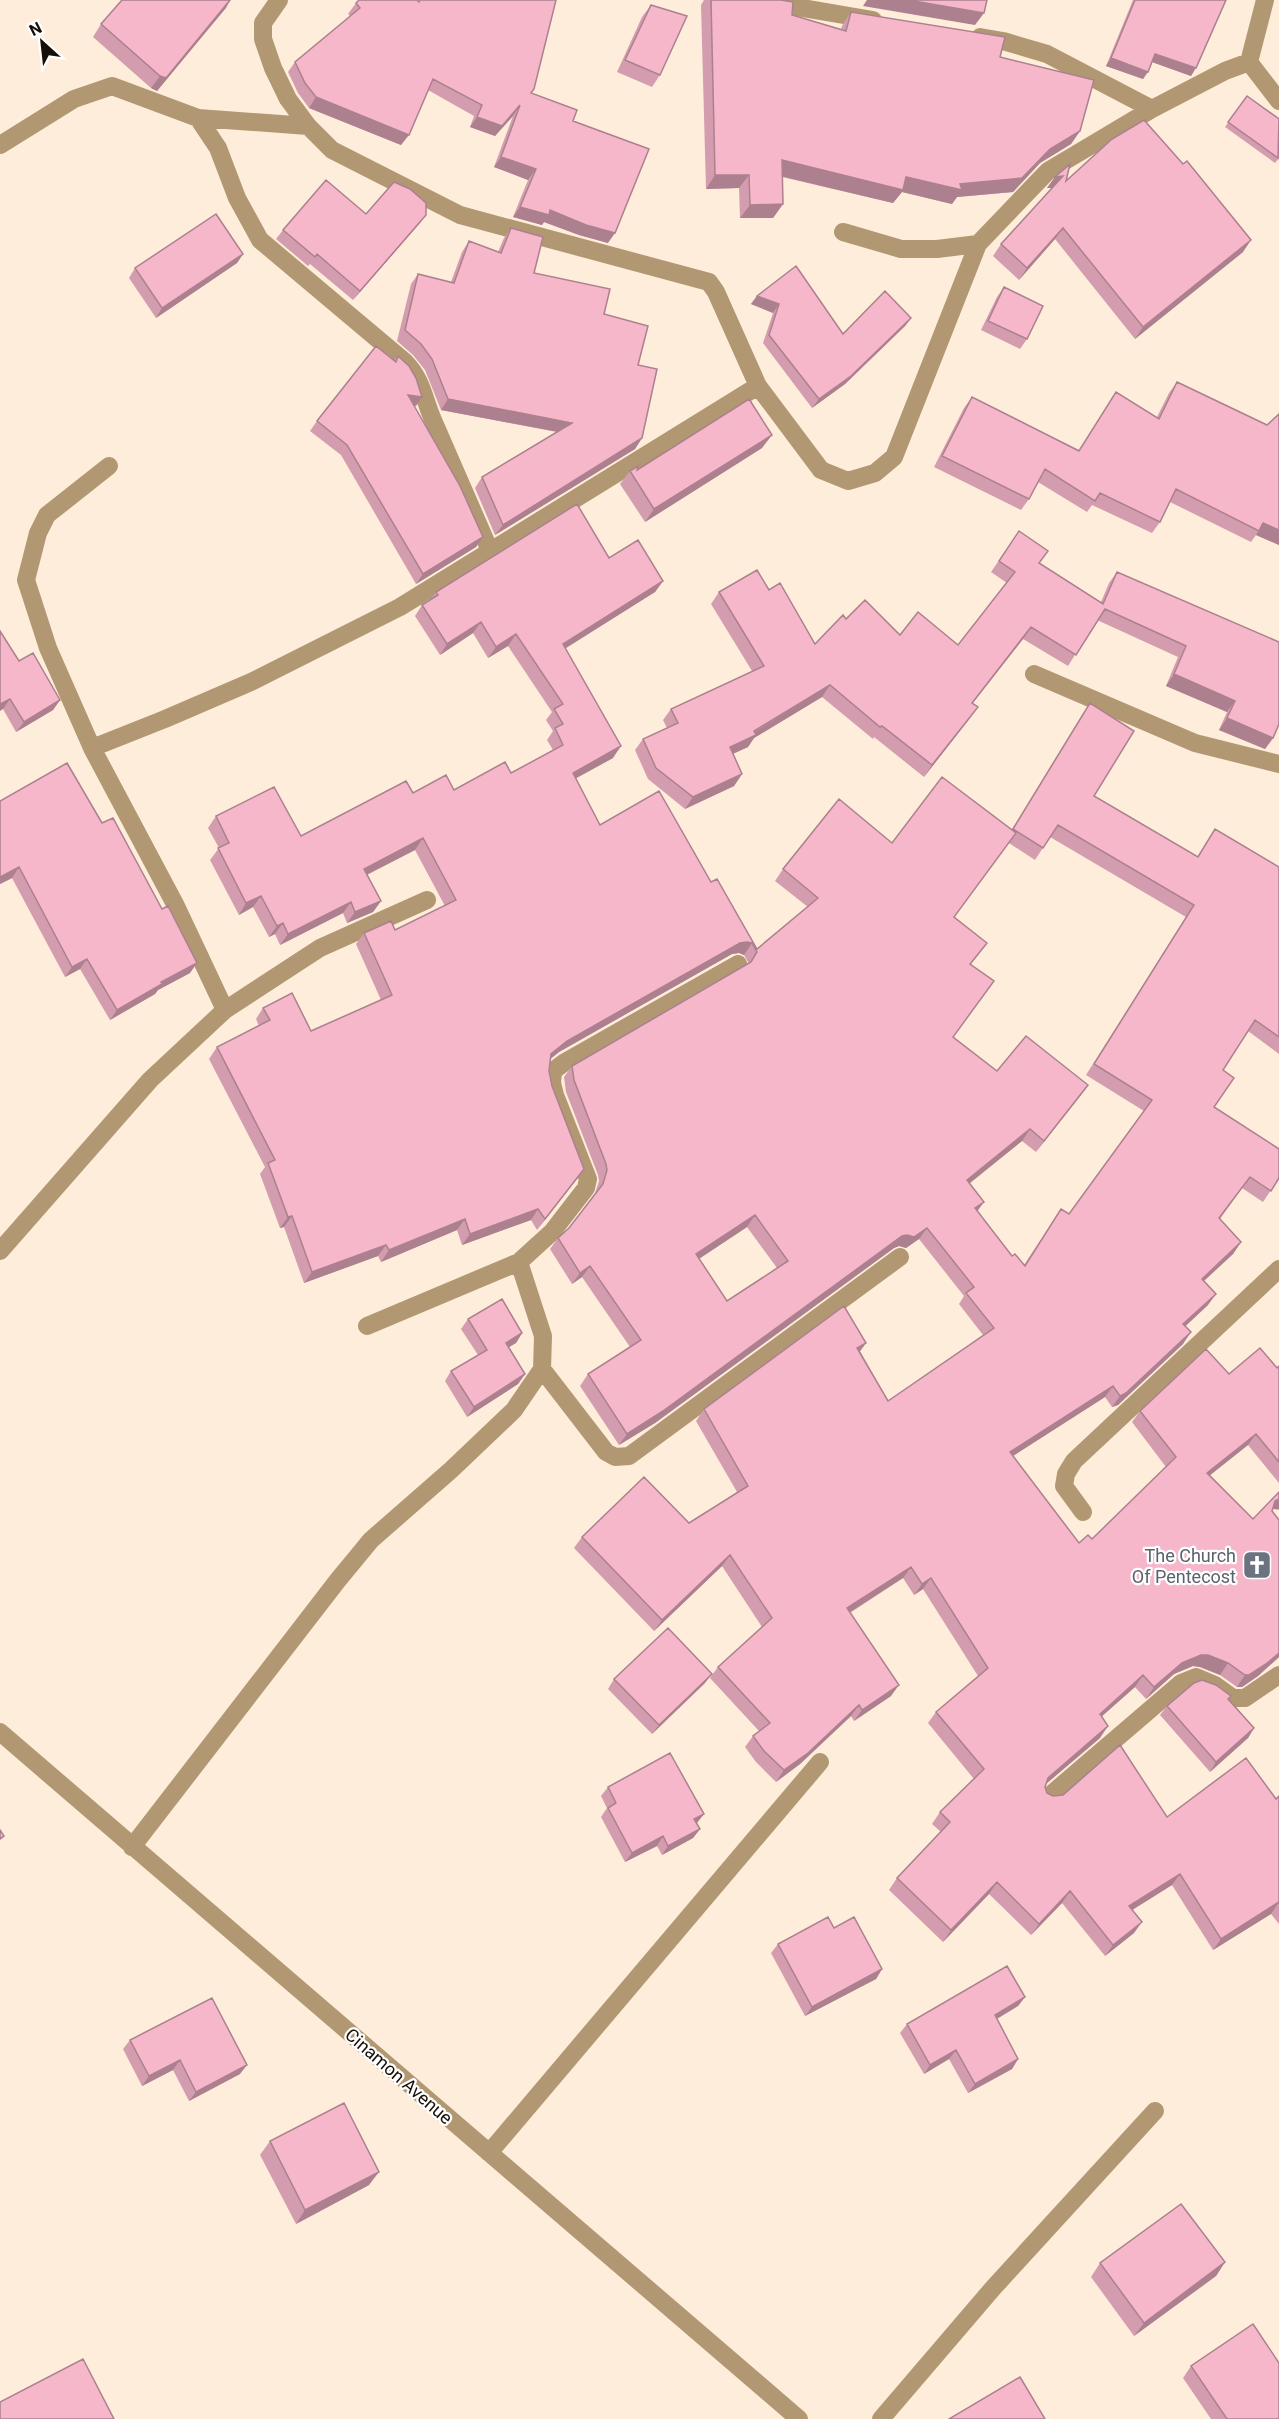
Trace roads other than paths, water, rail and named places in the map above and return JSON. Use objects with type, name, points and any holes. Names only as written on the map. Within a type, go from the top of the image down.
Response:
[{"type":"street","points":[[279,0],[263,23],[263,39],[273,68],[288,99],[308,126],[332,150],[460,215],[710,282],[758,386],[821,470],[848,481],[875,473],[894,457],[978,244],[1048,171],[1152,109],[1225,71],[1249,62]]},
{"type":"street","points":[[755,0],[887,22]]},
{"type":"street","points":[[1249,62],[1265,0]]},
{"type":"street","points":[[968,36],[1003,41],[1047,54],[1152,109]]},
{"type":"street","points":[[1249,62],[1279,101]]},
{"type":"street","points":[[0,145],[74,99],[112,86],[198,118],[308,126]]},
{"type":"street","points":[[198,118],[218,148],[237,198],[260,240],[405,362],[415,373],[490,552]]},
{"type":"street","points":[[843,232],[901,249],[938,249],[978,244]]},
{"type":"street","points":[[92,748],[251,682],[400,607],[758,386]]},
{"type":"street","points":[[109,466],[47,515],[38,533],[26,580],[48,648],[92,748],[176,906],[225,1011]]},
{"type":"street","points":[[1034,674],[1195,743],[1279,764]]},
{"type":"street","points":[[0,1251],[150,1080],[225,1011],[320,948],[427,900]]},
{"type":"street","points":[[367,1326],[519,1262],[552,1232],[581,1195],[588,1179],[555,1095],[552,1083],[553,1071],[738,964]]},
{"type":"street","points":[[542,1369],[606,1452],[615,1457],[629,1456],[900,1257]]},
{"type":"street","points":[[132,1847],[371,1540],[452,1470],[514,1410],[542,1369],[543,1336],[519,1262]]},
{"type":"street","points":[[1083,1512],[1064,1486],[1066,1474],[1074,1461],[1279,1269]]},
{"type":"street","points":[[1048,1797],[1181,1683],[1196,1677],[1215,1684],[1233,1698],[1245,1698],[1279,1675]]},
{"type":"street","name":"Cinamon Avenue","points":[[0,1732],[799,2419]]},
{"type":"street","points":[[489,2153],[820,1762]]},
{"type":"street","points":[[881,2419],[994,2287],[1155,2111]]},
{"type":"place","name":"The Church Of Pentecost","points":[[1257,1565]]}]
